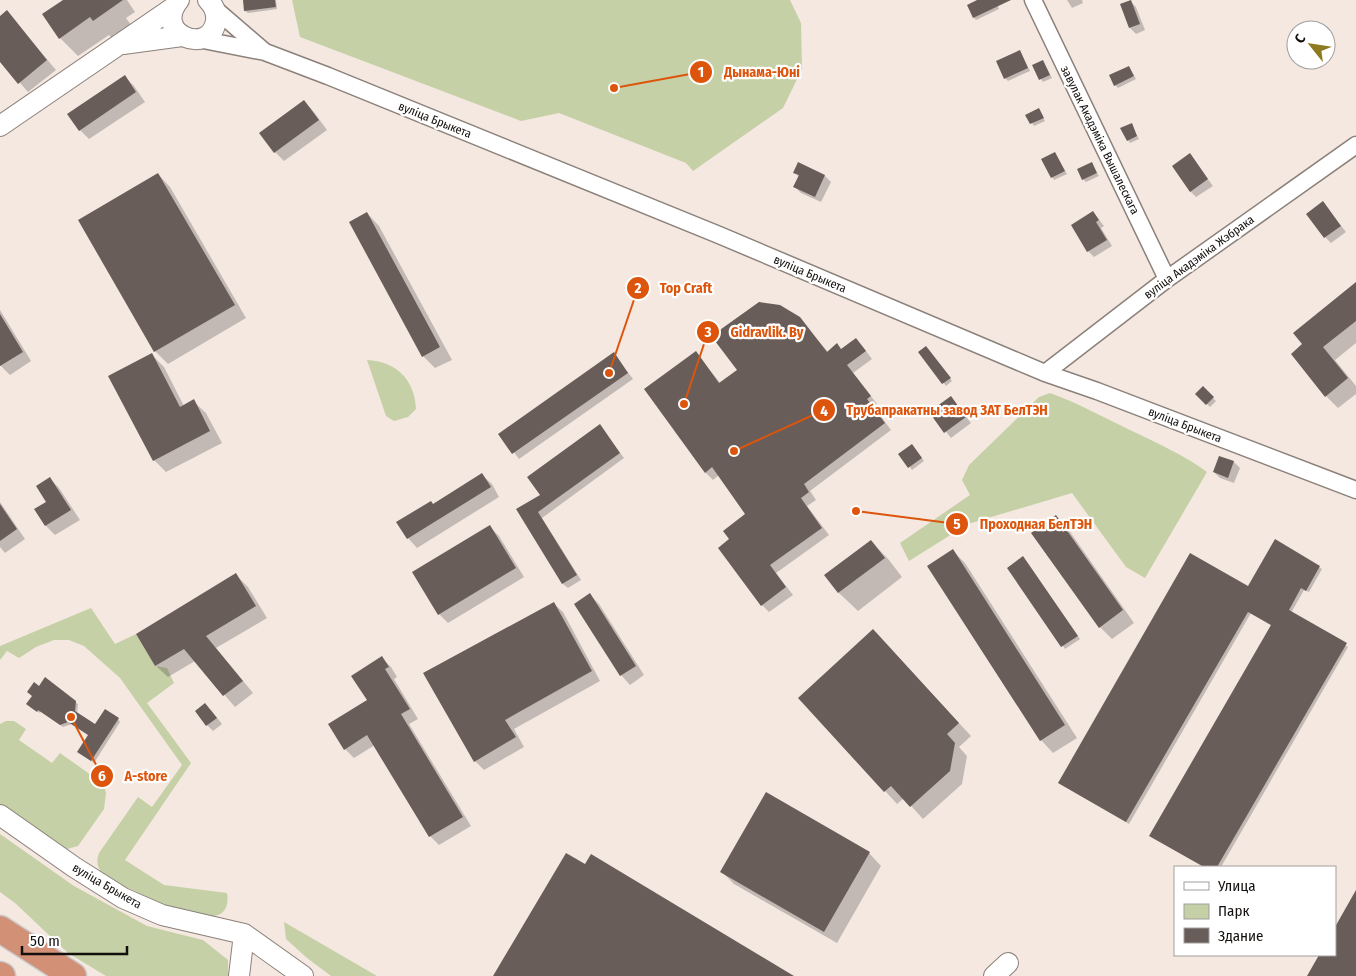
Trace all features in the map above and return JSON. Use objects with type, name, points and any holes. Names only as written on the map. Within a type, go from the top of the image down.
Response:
[{"type":"highway","points":[[0,929],[73,976]]},
{"type":"street","name":"завулак Акадэміка Вышалескага","points":[[1032,0],[1167,279]]},
{"type":"street","points":[[177,3],[172,15],[172,23],[176,31],[190,38],[205,37],[211,32],[215,25],[216,17],[211,3]]},
{"type":"street","name":"вуліца Брыкета","points":[[0,126],[177,3]]},
{"type":"street","name":"вуліца Брыкета","points":[[211,3],[266,52]]},
{"type":"street","name":"вуліца Брыкета","points":[[119,44],[190,38],[266,52],[694,225],[1045,373],[1356,490]]},
{"type":"street","name":"вуліца Акадэміка Жэбрака","points":[[1045,373],[1167,279],[1356,145]]},
{"type":"street","name":"вуліца Брыкета","points":[[0,815],[74,867],[123,898],[162,915],[244,934],[302,976]]},
{"type":"street","points":[[239,976],[244,934]]},
{"type":"green space","points":[[292,0],[790,0],[801,23],[802,69],[783,108],[693,171],[686,163],[559,113],[521,121],[300,37]]},
{"type":"green space","points":[[367,360],[377,361],[395,368],[408,381],[415,399],[416,409],[408,417],[394,421],[386,416]]},
{"type":"green space","points":[[1050,393],[1161,445],[1207,472],[1145,578],[1126,567],[1072,493],[968,524],[909,561],[900,543],[970,495],[962,480],[969,465],[1039,397]]},
{"type":"green space","points":[[91,608],[115,644],[136,634],[155,666],[167,668],[174,683],[147,703],[191,763],[125,860],[164,885],[227,893],[226,907],[219,915],[207,917],[175,909],[115,882],[106,877],[98,867],[99,853],[138,797],[152,807],[182,765],[120,678],[84,646],[69,640],[54,640],[36,647],[19,658],[7,651],[0,660],[0,646]]},
{"type":"green space","points":[[6,721],[14,721],[26,729],[19,740],[52,763],[60,753],[104,786],[106,793],[104,809],[78,846],[67,849],[63,847],[0,804],[0,724]]},
{"type":"green space","points":[[0,834],[74,886],[147,926],[203,940],[228,960],[228,976],[106,976],[68,953],[15,903],[0,892]]},
{"type":"green space","points":[[284,922],[377,976],[331,976],[286,939]]},
{"type":"building","points":[[63,0],[123,0],[93,21],[90,17],[59,39],[42,14]]},
{"type":"building","points":[[243,0],[275,0],[276,7],[244,11]]},
{"type":"building","points":[[977,0],[1011,0],[973,18],[967,5]]},
{"type":"building","points":[[1131,0],[1140,24],[1129,28],[1120,4]]},
{"type":"building","points":[[7,10],[47,60],[18,84],[0,62],[0,16]]},
{"type":"building","points":[[1020,50],[1028,68],[1004,79],[996,61]]},
{"type":"building","points":[[1043,60],[1050,75],[1039,80],[1032,65]]},
{"type":"building","points":[[1129,66],[1134,76],[1114,86],[1109,75]]},
{"type":"building","points":[[125,75],[136,92],[79,131],[67,114]]},
{"type":"building","points":[[304,100],[319,120],[274,153],[259,133]]},
{"type":"building","points":[[1039,108],[1044,118],[1030,124],[1025,115]]},
{"type":"building","points":[[1132,123],[1137,136],[1127,141],[1120,128]]},
{"type":"building","points":[[1055,152],[1065,171],[1051,178],[1041,159]]},
{"type":"building","points":[[1190,153],[1208,179],[1190,192],[1172,166]]},
{"type":"building","points":[[798,162],[825,175],[815,197],[793,187],[799,175],[793,173]]},
{"type":"building","points":[[1092,162],[1097,173],[1082,180],[1077,169]]},
{"type":"building","points":[[158,173],[235,305],[154,352],[78,220]]},
{"type":"building","points":[[1323,201],[1341,226],[1324,238],[1306,214]]},
{"type":"building","points":[[1093,211],[1099,220],[1096,222],[1107,240],[1087,252],[1071,225]]},
{"type":"building","points":[[367,212],[440,347],[422,357],[349,222]]},
{"type":"building","points":[[1356,282],[1356,321],[1323,347],[1348,378],[1325,397],[1291,354],[1302,344],[1293,333]]},
{"type":"building","points":[[759,302],[780,305],[800,317],[827,352],[837,343],[841,349],[856,338],[866,351],[847,365],[871,396],[867,399],[885,423],[804,484],[809,492],[801,498],[822,528],[770,565],[786,587],[761,606],[718,548],[729,539],[723,531],[745,514],[712,467],[705,473],[644,389],[696,351],[719,383],[737,370],[715,341],[717,332]]},
{"type":"building","points":[[0,314],[23,352],[0,366]]},
{"type":"building","points":[[926,346],[951,378],[942,384],[918,352]]},
{"type":"building","points":[[614,352],[628,373],[512,454],[498,434]]},
{"type":"building","points":[[152,353],[180,407],[194,399],[210,431],[153,461],[108,376]]},
{"type":"building","points":[[1203,386],[1214,397],[1206,405],[1195,394]]},
{"type":"building","points":[[951,396],[966,417],[944,433],[929,412]]},
{"type":"building","points":[[600,424],[620,453],[538,512],[577,575],[562,584],[516,509],[540,495],[527,477]]},
{"type":"building","points":[[912,444],[922,458],[908,468],[898,454]]},
{"type":"building","points":[[1219,456],[1234,461],[1228,478],[1213,472]]},
{"type":"building","points":[[482,473],[491,487],[407,539],[396,522],[431,501],[433,504]]},
{"type":"building","points":[[50,477],[71,510],[45,526],[34,509],[46,502],[36,486]]},
{"type":"building","points":[[0,504],[17,529],[0,541]]},
{"type":"building","points":[[1056,515],[1123,610],[1099,628],[1031,533]]},
{"type":"building","points":[[490,525],[516,568],[438,615],[412,572]]},
{"type":"building","points":[[1275,539],[1320,566],[1306,591],[1301,588],[1289,610],[1347,643],[1218,866],[1202,866],[1149,836],[1271,625],[1248,612],[1126,822],[1058,783],[1190,553],[1248,586]]},
{"type":"building","points":[[871,540],[885,558],[838,593],[824,575]]},
{"type":"building","points":[[953,549],[1065,725],[1040,741],[927,566]]},
{"type":"building","points":[[1023,556],[1078,636],[1061,647],[1007,568]]},
{"type":"building","points":[[236,573],[256,606],[206,636],[243,681],[223,696],[184,649],[155,666],[136,634]]},
{"type":"building","points":[[590,593],[636,666],[620,676],[574,604]]},
{"type":"building","points":[[554,602],[592,671],[505,720],[516,737],[474,762],[423,673]]},
{"type":"building","points":[[873,629],[959,723],[947,734],[955,743],[950,771],[910,807],[891,786],[884,792],[798,698]]},
{"type":"building","points":[[382,656],[389,667],[385,669],[410,709],[401,714],[463,817],[429,837],[367,735],[344,750],[328,724],[367,700],[351,676]]},
{"type":"building","points":[[45,677],[76,701],[75,711],[95,724],[105,709],[119,718],[91,761],[77,752],[88,735],[68,722],[60,725],[26,704],[32,696],[27,692],[34,682],[39,686]]},
{"type":"building","points":[[205,703],[217,718],[206,726],[195,711]]},
{"type":"building","points":[[766,792],[870,852],[824,932],[720,872]]},
{"type":"building","points":[[566,853],[585,864],[591,854],[794,976],[493,976]]},
{"type":"building","points":[[1356,890],[1356,976],[1307,976],[1318,956],[1336,956],[1336,925]]},
{"type":"place","name":"Дынама-Юні","points":[[614,88]]},
{"type":"place","name":"Top Craft","points":[[609,373]]},
{"type":"place","name":"Gidravlik. By","points":[[684,404]]},
{"type":"place","name":"Трубапракатны завод ЗАТ БелТЭН","points":[[734,451]]},
{"type":"place","name":"Проходная БелТЭН","points":[[856,511]]},
{"type":"place","name":"А-store","points":[[71,717]]}]
